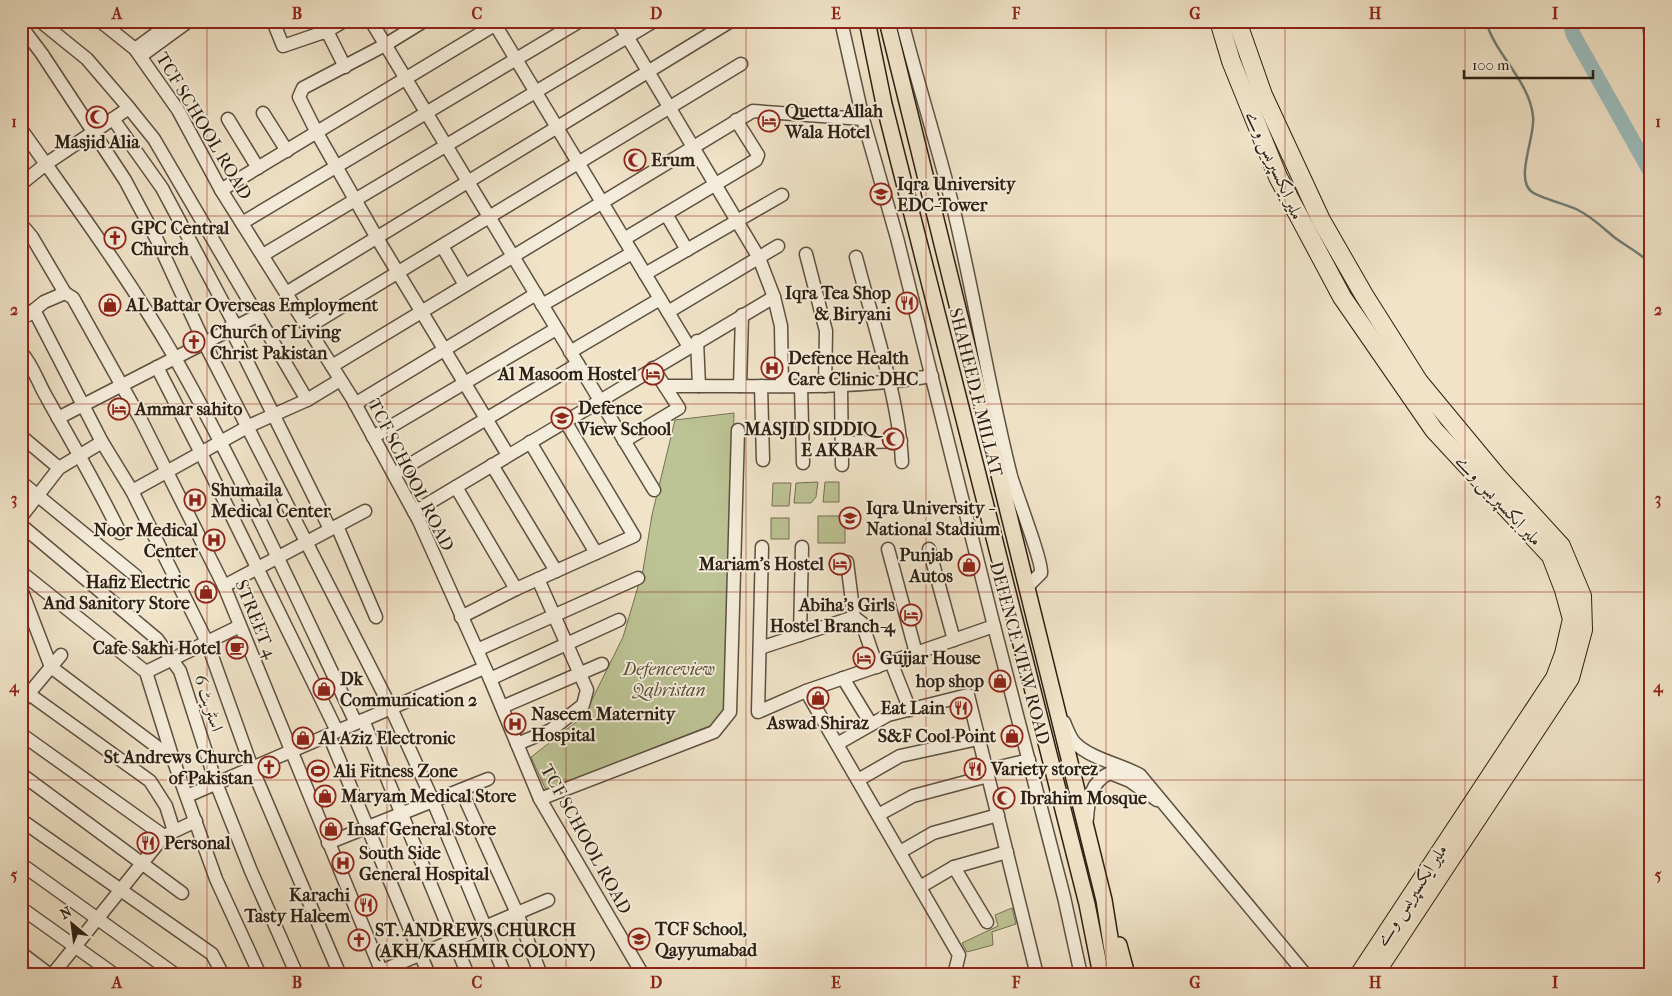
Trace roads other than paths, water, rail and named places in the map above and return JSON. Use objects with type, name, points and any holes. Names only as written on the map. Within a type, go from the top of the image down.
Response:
[{"type":"highway","name":"ملیر ایکسپریس وے","points":[[1219,21],[1231,60],[1278,177],[1342,297],[1434,430],[1551,556],[1564,590],[1572,619],[1564,654],[1555,678],[1359,975]]},
{"type":"highway","name":"ملیر ایکسپریس وے","points":[[1238,21],[1263,95],[1321,220],[1364,295],[1419,382],[1496,476],[1561,546],[1582,596],[1582,630],[1570,678],[1374,975]]},
{"type":"main road","name":"SHAHEED E MILLAT","points":[[867,21],[884,104],[1085,894],[1101,975]]},
{"type":"main road","name":"SHAHEED E MILLAT","points":[[887,21],[1104,900],[1116,975]]},
{"type":"main road","points":[[1104,900],[1126,975]]},
{"type":"street","points":[[40,21],[86,59],[154,139],[307,400]]},
{"type":"street","points":[[138,53],[173,21]]},
{"type":"street","points":[[138,53],[189,21]]},
{"type":"street","points":[[273,21],[283,46],[344,21]]},
{"type":"street","points":[[371,21],[654,490]]},
{"type":"street","points":[[424,21],[385,45],[303,88],[299,97],[317,133],[377,238],[423,311],[508,455]]},
{"type":"street","points":[[242,223],[580,21]]},
{"type":"street","points":[[618,21],[668,108],[759,258],[774,297],[781,326],[782,386]]},
{"type":"street","points":[[263,256],[654,21]]},
{"type":"street","points":[[286,293],[731,21]]},
{"type":"street","name":"DEFENCE VIEW ROAD","points":[[841,21],[863,119],[932,376],[1064,897],[1081,975]]},
{"type":"street","points":[[902,21],[953,209],[1000,433],[1015,492],[1041,560],[1041,573],[1026,588]]},
{"type":"street","name":"TCF SCHOOL ROAD","points":[[101,22],[138,53],[178,110],[221,190],[332,366],[336,383],[355,404],[414,512],[477,650],[484,672],[502,707],[540,799],[643,975]]},
{"type":"street","points":[[221,190],[406,79],[496,22],[516,60],[660,299],[693,344],[699,386]]},
{"type":"street","points":[[21,26],[42,54],[125,180],[143,214],[204,342],[305,543],[345,616],[390,708],[432,801],[505,975]]},
{"type":"street","points":[[322,29],[345,67]]},
{"type":"street","points":[[308,327],[741,64]]},
{"type":"street","points":[[22,181],[129,108]]},
{"type":"street","points":[[332,366],[753,111],[863,119]]},
{"type":"street","points":[[263,113],[287,151]]},
{"type":"street","points":[[228,118],[258,168]]},
{"type":"street","points":[[113,119],[162,188],[233,326],[274,416],[334,527],[376,617]]},
{"type":"street","points":[[624,239],[758,157],[736,120]]},
{"type":"street","points":[[21,128],[116,262],[175,358],[220,443],[360,722],[401,814],[468,975]]},
{"type":"street","points":[[645,274],[782,195]]},
{"type":"street","points":[[666,214],[687,250]]},
{"type":"street","name":"STREET 4","points":[[21,224],[32,236],[64,293],[73,298],[122,386],[224,586],[379,973]]},
{"type":"street","points":[[442,246],[465,285]]},
{"type":"street","points":[[668,312],[778,246]]},
{"type":"street","points":[[355,404],[445,350],[632,253]]},
{"type":"street","points":[[806,254],[826,331],[825,386]]},
{"type":"street","points":[[856,257],[901,440],[902,462]]},
{"type":"street","points":[[64,293],[27,310],[84,405],[102,442],[132,491],[207,642],[252,768],[340,975]]},
{"type":"street","points":[[414,512],[774,297]]},
{"type":"street","points":[[570,352],[660,299]]},
{"type":"street","points":[[740,386],[742,315]]},
{"type":"street","points":[[58,418],[233,326],[251,319]]},
{"type":"street","points":[[373,436],[465,384],[556,329]]},
{"type":"street","points":[[21,352],[28,360],[58,418],[80,455],[120,533]]},
{"type":"street","points":[[394,474],[578,364]]},
{"type":"street","points":[[157,367],[258,569],[333,733],[368,828],[429,975]]},
{"type":"street","points":[[624,441],[679,408],[653,368]]},
{"type":"street","points":[[665,386],[841,386],[888,384],[932,376]]},
{"type":"street","points":[[132,491],[248,427],[307,400],[336,383]]},
{"type":"street","points":[[761,386],[763,460]]},
{"type":"street","points":[[841,386],[842,465]]},
{"type":"street","points":[[801,387],[803,463]]},
{"type":"street","points":[[461,617],[516,589],[634,536],[565,421]]},
{"type":"street","points":[[540,799],[714,732],[730,712],[738,430]]},
{"type":"street","points":[[21,436],[60,468]]},
{"type":"street","points":[[842,443],[901,440]]},
{"type":"street","points":[[21,517],[60,468],[102,442]]},
{"type":"street","points":[[530,442],[596,552]]},
{"type":"street","points":[[492,465],[556,571]]},
{"type":"street","points":[[21,482],[136,576]]},
{"type":"street","points":[[456,487],[516,589]]},
{"type":"street","points":[[224,586],[365,511]]},
{"type":"street","name":"اسٹریٹ 6","points":[[21,525],[157,639],[173,659],[180,671],[216,783],[251,871],[297,975]]},
{"type":"street","points":[[762,547],[758,712],[806,691],[994,626]]},
{"type":"street","points":[[800,635],[802,547]]},
{"type":"street","points":[[888,549],[916,653]]},
{"type":"street","points":[[929,549],[954,640]]},
{"type":"street","points":[[847,562],[854,617],[862,623],[876,666]]},
{"type":"street","points":[[21,572],[146,672],[173,759],[216,879],[260,975]]},
{"type":"street","points":[[477,650],[638,578]]},
{"type":"street","points":[[517,744],[550,730],[583,705],[587,690],[538,579]]},
{"type":"street","points":[[21,589],[50,667],[173,759]]},
{"type":"street","points":[[760,648],[854,617]]},
{"type":"street","points":[[187,796],[451,682],[566,644],[619,620]]},
{"type":"street","points":[[146,672],[240,626]]},
{"type":"street","points":[[61,655],[25,699],[150,781],[166,806],[169,834]]},
{"type":"street","points":[[891,662],[910,710]]},
{"type":"street","points":[[502,707],[602,664]]},
{"type":"street","points":[[844,678],[871,724]]},
{"type":"street","points":[[806,691],[959,955],[954,975]]},
{"type":"street","points":[[837,744],[888,715],[968,695],[1037,975]]},
{"type":"street","points":[[1056,707],[1074,742],[1088,753],[1122,765],[1140,775],[1306,975]]},
{"type":"street","points":[[21,734],[169,834]]},
{"type":"street","points":[[858,780],[900,756],[978,738]]},
{"type":"street","points":[[878,815],[913,796],[1029,760]]},
{"type":"street","points":[[1086,827],[1091,794],[1102,776],[1110,773],[1130,781],[1165,806]]},
{"type":"street","points":[[21,774],[182,893]]},
{"type":"street","points":[[328,843],[488,779]]},
{"type":"street","points":[[461,790],[517,913],[541,975]]},
{"type":"street","points":[[900,852],[933,833],[998,815]]},
{"type":"street","points":[[21,820],[212,954],[222,975]]},
{"type":"street","points":[[22,955],[51,975],[142,863],[169,834],[196,821]]},
{"type":"street","points":[[920,888],[954,867],[1007,852]]},
{"type":"street","points":[[21,864],[176,975]]},
{"type":"street","points":[[954,867],[987,922]]},
{"type":"street","points":[[379,973],[548,900]]},
{"type":"street","points":[[21,908],[115,975]]},
{"type":"waterway","points":[[1486,21],[1490,33],[1525,90],[1530,103],[1533,124],[1525,168],[1527,186],[1536,194],[1578,210],[1588,216],[1651,264]]},
{"type":"waterway","points":[[1570,21],[1573,34],[1651,173]]},
{"type":"waterway","points":[[1642,21],[1651,76]]},
{"type":"waterway","points":[[1645,30],[1651,35]]},
{"type":"place","name":"Masjid Alia","points":[[97,117]]},
{"type":"place","name":"Quetta Allah Wala Hotel","points":[[769,121]]},
{"type":"place","name":"Erum","points":[[635,160]]},
{"type":"place","name":"Iqra University EDC-Tower","points":[[881,194]]},
{"type":"place","name":"GPC Central Church","points":[[115,238]]},
{"type":"place","name":"Iqra Tea Shop & Biryani","points":[[907,303]]},
{"type":"place","name":"AL Battar Overseas Employment","points":[[110,305]]},
{"type":"place","name":"Church of Living Christ Pakistan","points":[[194,342]]},
{"type":"place","name":"Defence Health Care Clinic DHC","points":[[772,368]]},
{"type":"place","name":"Al Masoom Hostel","points":[[653,374]]},
{"type":"place","name":"Ammar sahito","points":[[119,409]]},
{"type":"place","name":"Defence View School","points":[[562,418]]},
{"type":"place","name":"MASJID SIDDIQ E AKBAR","points":[[893,439]]},
{"type":"place","name":"Shumaila Medical Center","points":[[195,500]]},
{"type":"place","name":"Iqra University - National Stadium","points":[[850,518]]},
{"type":"place","name":"Noor Medical Center","points":[[214,540]]},
{"type":"place","name":"Mariam's Hostel","points":[[840,564]]},
{"type":"place","name":"Punjab Autos","points":[[969,565]]},
{"type":"place","name":"Hafiz Electric And Sanitory Store","points":[[206,592]]},
{"type":"place","name":"Abiha's Girls Hostel Branch-4","points":[[911,615]]},
{"type":"place","name":"Cafe Sakhi Hotel","points":[[237,648]]},
{"type":"place","name":"Gujjar House","points":[[864,658]]},
{"type":"place","name":"hop shop","points":[[1000,681]]},
{"type":"place","name":"Dk Communication 2","points":[[324,689]]},
{"type":"place","name":"Aswad Shiraz","points":[[818,698]]},
{"type":"place","name":"Eat Lain","points":[[961,708]]},
{"type":"place","name":"Naseem Maternity Hospital","points":[[515,724]]},
{"type":"place","name":"S&F Cool Point","points":[[1012,736]]},
{"type":"place","name":"Al Aziz Electronic","points":[[303,738]]},
{"type":"place","name":"St Andrews Church of Pakistan","points":[[269,767]]},
{"type":"place","name":"Variety storez","points":[[975,769]]},
{"type":"place","name":"Ali Fitness Zone","points":[[318,771]]},
{"type":"place","name":"Maryam Medical Store","points":[[325,796]]},
{"type":"place","name":"Ibrahim Mosque","points":[[1004,798]]},
{"type":"place","name":"Insaf General Store","points":[[331,829]]},
{"type":"place","name":"Personal","points":[[148,843]]},
{"type":"place","name":"South Side General Hospital","points":[[343,863]]},
{"type":"place","name":"Karachi Tasty Haleem","points":[[366,905]]},
{"type":"place","name":"TCF School, Qayyumabad","points":[[639,939]]},
{"type":"place","name":"ST. ANDREWS CHURCH (AKH/KASHMIR COLONY)","points":[[359,940]]},
{"type":"park label","name":"Defenceview Qabristan","points":[[669,680]]}]
